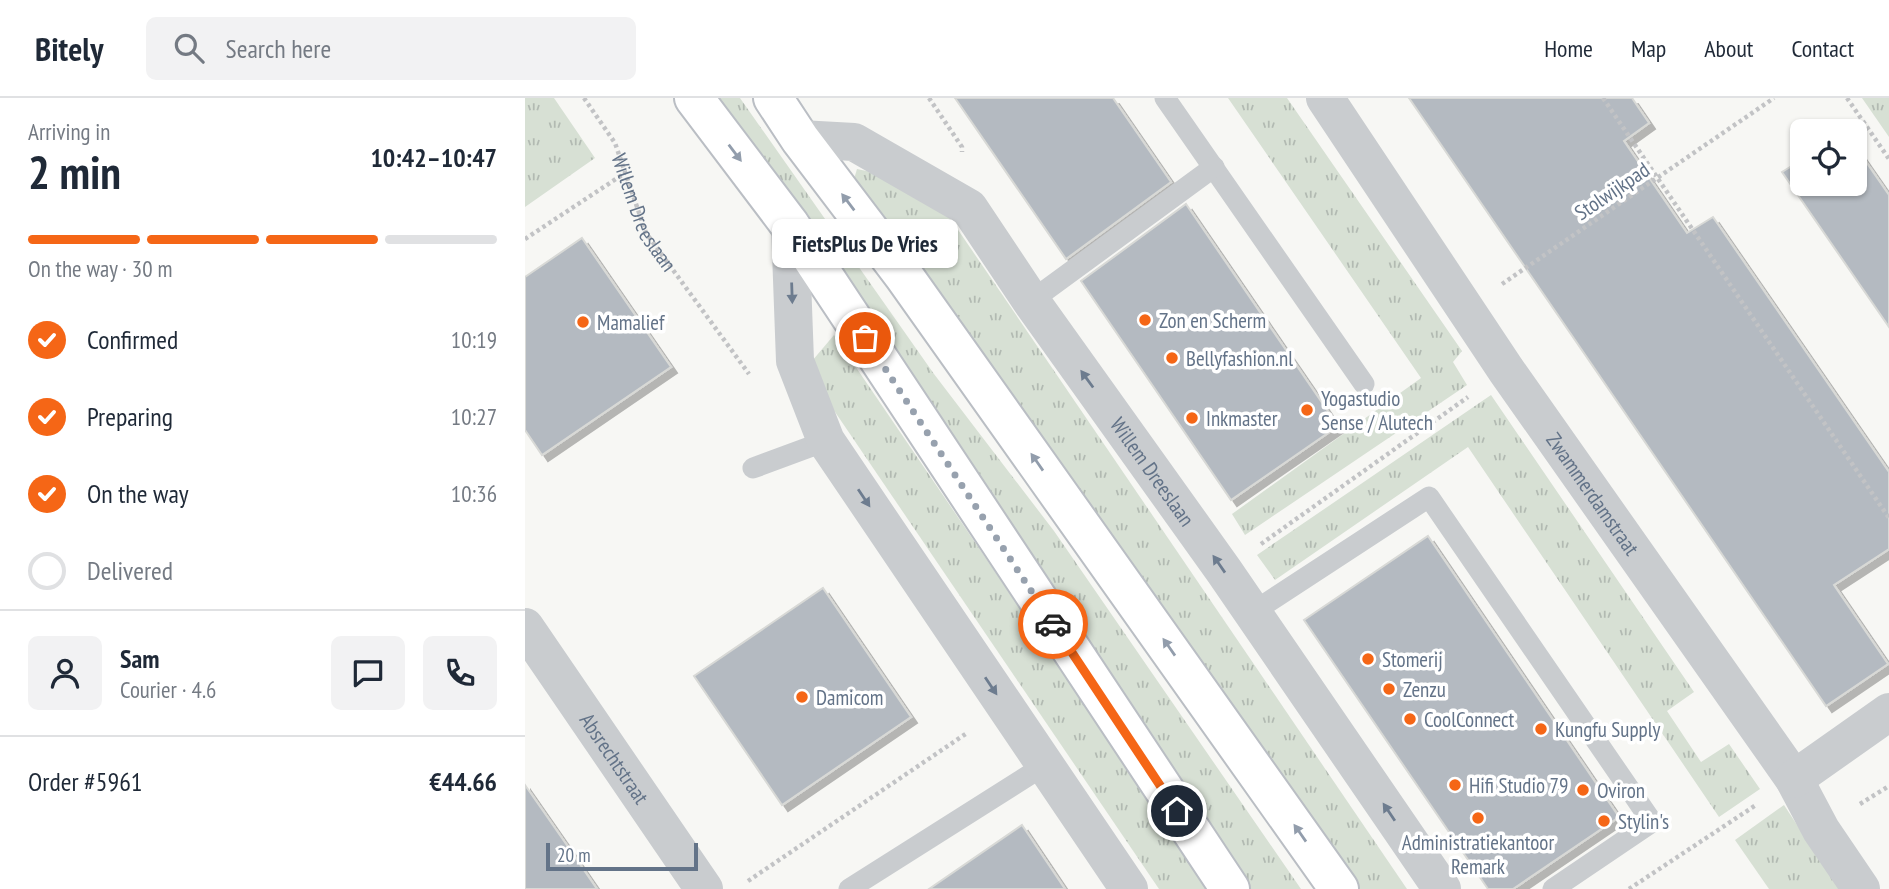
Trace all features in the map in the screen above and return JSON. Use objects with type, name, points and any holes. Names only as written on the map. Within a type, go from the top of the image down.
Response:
[{"type":"main road","points":[[694,98],[790,225],[1230,889]]},
{"type":"main road","points":[[773,98],[800,139],[921,298],[1339,889]]},
{"type":"street","name":"Zwammerdamstraat","points":[[1325,98],[1506,370],[1794,779],[1821,830],[1861,889]]},
{"type":"street","name":"Willem Dreeslaan","points":[[800,139],[854,142],[969,208],[1031,301],[1224,570],[1442,889]]},
{"type":"street","points":[[790,225],[795,361],[826,441],[1129,889]]},
{"type":"street","name":"Absrechtstraat","points":[[525,627],[704,889]]},
{"type":"street","points":[[1794,779],[1889,712]]},
{"type":"lane","points":[[1165,98],[1364,384]]},
{"type":"lane","points":[[1031,301],[1214,167]]},
{"type":"lane","points":[[753,468],[826,441]]},
{"type":"lane","points":[[1253,612],[1429,497],[1652,822],[1553,889]]},
{"type":"lane","points":[[849,889],[1045,765]]},
{"type":"path","name":"Willem Dreeslaan","points":[[584,98],[615,143],[646,233],[755,384]]},
{"type":"path","points":[[1603,98],[1889,518]]},
{"type":"path","name":"Stolwijkpad","points":[[1466,308],[1774,98]]},
{"type":"path","points":[[1847,98],[1889,159]]},
{"type":"path","points":[[525,239],[625,173]]},
{"type":"path","points":[[1224,570],[1506,370]]},
{"type":"path","points":[[737,889],[1006,707]]},
{"type":"path","points":[[1629,889],[1794,779]]},
{"type":"green space","points":[[525,98],[554,98],[595,158],[525,207]]},
{"type":"green space","points":[[717,98],[740,98],[934,374],[1054,531],[1301,889],[1251,889],[1021,554]]},
{"type":"green space","points":[[1228,98],[1287,98],[1462,351],[1453,362],[1467,385],[1245,535],[1232,514],[1421,378]]},
{"type":"green space","points":[[1862,98],[1889,98],[1889,137]]},
{"type":"green space","points":[[857,169],[904,179],[950,218],[1407,889],[1356,889],[854,179]]},
{"type":"green space","points":[[834,335],[1211,889],[1159,889],[833,409],[812,361]]},
{"type":"green space","points":[[1491,395],[1694,692],[1667,711],[1701,762],[1729,744],[1760,789],[1719,817],[1468,447],[1275,580],[1257,555]]},
{"type":"green space","points":[[1784,805],[1839,889],[1769,889],[1735,840]]},
{"type":"building","points":[[955,98],[1113,98],[1171,182],[1066,259]]},
{"type":"building","points":[[1409,98],[1632,98],[1649,123],[1624,141],[1687,233],[1713,217],[1889,472],[1889,549],[1834,585],[1888,664],[1826,706]]},
{"type":"building","points":[[1867,163],[1889,195],[1889,327],[1799,196],[1867,196]]},
{"type":"building","points":[[1790,167],[1790,184],[1782,172]]},
{"type":"building","points":[[1186,204],[1338,426],[1231,500],[1081,281]]},
{"type":"building","name":"Mamalief","points":[[582,238],[671,367],[542,455],[525,430],[525,277]]},
{"type":"building","points":[[1428,536],[1619,817],[1513,889],[1488,889],[1304,620]]},
{"type":"building","name":"Damicom","points":[[823,588],[911,717],[782,805],[694,676]]},
{"type":"building","points":[[525,785],[564,841],[597,889],[525,889]]},
{"type":"building","points":[[1022,825],[1065,889],[929,889]]},
{"type":"way so far","points":[[865,338],[1053,624]]},
{"type":"place","name":"Zon en Scherm","points":[[1145,320]]},
{"type":"place","name":"Mamalief","points":[[583,322]]},
{"type":"place","name":"FietsPlus De Vries","points":[[865,338]]},
{"type":"place","name":"Bellyfashion.nl","points":[[1172,358]]},
{"type":"place","name":"Yogastudio Sense / Alutech","points":[[1307,410]]},
{"type":"place","name":"Inkmaster","points":[[1192,418]]},
{"type":"place","name":"Stomerij","points":[[1368,659]]},
{"type":"place","name":"Zenzu","points":[[1389,689]]},
{"type":"place","name":"Damicom","points":[[802,697]]},
{"type":"place","name":"CoolConnect","points":[[1410,719]]},
{"type":"place","name":"Kungfu Supply","points":[[1541,729]]},
{"type":"place","name":"Hifi Studio 79","points":[[1455,785]]},
{"type":"place","name":"Oviron","points":[[1583,790]]},
{"type":"place","name":"Administratiekantoor Remark","points":[[1478,818]]},
{"type":"place","name":"Stylin's","points":[[1604,821]]},
{"type":"route","points":[[1053,624],[1177,811]]}]
